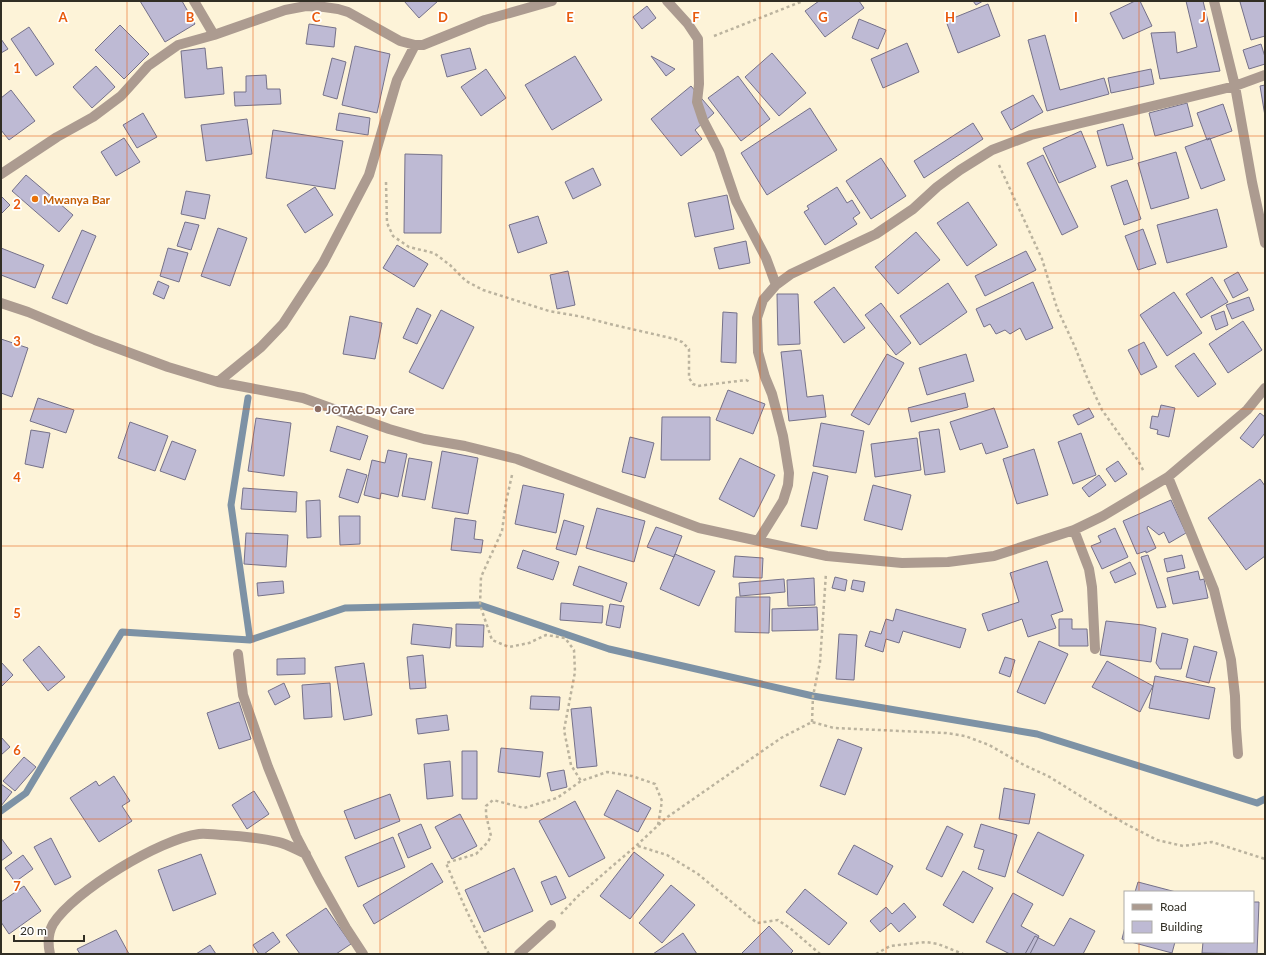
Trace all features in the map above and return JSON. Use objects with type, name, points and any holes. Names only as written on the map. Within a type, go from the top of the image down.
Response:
[{"type":"street","points":[[194,1],[214,35]]},
{"type":"street","points":[[1,174],[58,137],[93,117],[121,96],[148,66],[178,45],[214,35],[285,10],[309,4],[348,12],[400,41],[414,45],[423,45],[485,20],[552,1]]},
{"type":"street","points":[[667,1],[688,24],[698,39],[699,84],[697,102],[702,120],[719,151],[736,201],[766,258],[776,285]]},
{"type":"street","points":[[1214,1],[1235,86],[1252,182],[1265,243]]},
{"type":"street","points":[[218,382],[260,347],[283,324],[323,263],[369,175],[397,80],[414,45]]},
{"type":"street","points":[[758,541],[783,501],[789,479],[784,442],[772,394],[765,377],[758,352],[757,318],[763,300],[776,285],[791,274],[876,234],[913,209],[937,187],[960,170],[992,150],[1031,134],[1235,86],[1265,75]]},
{"type":"street","points":[[1,303],[146,359],[218,382],[303,398],[389,429],[424,439],[465,446],[510,458],[699,528],[827,556],[902,562],[948,562],[994,556],[1074,530],[1103,516],[1152,488],[1168,477],[1247,410],[1265,388]]},
{"type":"street","points":[[1168,477],[1214,590],[1231,660],[1235,696],[1238,754]]},
{"type":"street","points":[[1074,530],[1089,569],[1092,587],[1095,649]]},
{"type":"street","points":[[238,654],[243,695],[268,766],[296,836],[346,928],[363,954]]},
{"type":"street","points":[[50,954],[48,945],[52,926],[68,906],[108,875],[156,848],[179,839],[200,834],[245,836],[279,842],[306,854]]},
{"type":"street","points":[[519,954],[551,925]]},
{"type":"path","points":[[698,39],[707,38],[803,1]]},
{"type":"path","points":[[992,150],[1042,259],[1057,308],[1102,410],[1139,462],[1152,488]]},
{"type":"path","points":[[386,180],[387,223],[393,236],[409,247],[434,253],[450,265],[466,281],[483,290],[549,311],[583,316],[682,342],[689,349],[689,378],[693,384],[698,386],[746,380],[772,394]]},
{"type":"path","points":[[510,458],[512,475],[502,531],[481,577],[480,605],[492,640],[510,647],[529,643],[546,636],[553,636],[565,638],[574,650],[575,672],[564,730],[571,765],[581,781]]},
{"type":"path","points":[[812,722],[813,696],[820,662],[826,592],[827,556]]},
{"type":"path","points":[[551,925],[578,896],[679,809],[781,738],[812,722],[834,728],[946,733],[965,736],[989,745],[1024,765],[1048,776],[1124,823],[1157,840],[1183,846],[1212,842],[1265,859]]},
{"type":"path","points":[[489,954],[461,899],[446,862],[476,854],[488,842],[491,836],[486,814],[486,806],[493,800],[524,808],[557,798],[581,781],[606,772],[632,776],[655,784],[662,801],[658,826]]},
{"type":"path","points":[[637,846],[667,855],[698,874],[757,923],[778,920],[820,954]]},
{"type":"path","points":[[876,954],[890,946],[926,942],[938,944],[963,954]]},
{"type":"building","points":[[140,1],[182,1],[195,24],[165,42]]},
{"type":"building","points":[[404,1],[438,1],[419,18]]},
{"type":"building","points":[[819,1],[859,1],[864,8],[825,37],[805,11]]},
{"type":"building","points":[[973,1],[983,1],[976,5]]},
{"type":"building","points":[[1135,1],[1140,1],[1152,26],[1123,39],[1110,13]]},
{"type":"building","points":[[1186,1],[1203,1],[1220,71],[1160,79],[1151,33],[1175,32],[1177,53],[1197,47]]},
{"type":"building","points":[[1265,1],[1265,36],[1251,40],[1240,2]]},
{"type":"building","points":[[988,4],[1000,36],[958,53],[946,21]]},
{"type":"building","points":[[647,6],[656,18],[642,29],[633,17]]},
{"type":"building","points":[[859,19],[886,30],[878,49],[852,38]]},
{"type":"building","points":[[309,24],[336,28],[334,47],[306,44]]},
{"type":"building","points":[[120,25],[149,54],[124,79],[95,50]]},
{"type":"building","points":[[29,27],[54,64],[36,76],[11,39]]},
{"type":"building","points":[[1045,35],[1060,90],[1104,78],[1109,94],[1047,111],[1028,40]]},
{"type":"building","points":[[1,39],[8,49],[1,53]]},
{"type":"building","points":[[907,43],[919,72],[883,88],[871,59]]},
{"type":"building","points":[[1261,44],[1265,57],[1265,64],[1249,69],[1243,50]]},
{"type":"building","points":[[355,46],[390,54],[377,113],[342,105]]},
{"type":"building","points":[[205,48],[207,69],[222,67],[224,94],[185,98],[181,51]]},
{"type":"building","points":[[470,48],[476,69],[447,77],[441,55]]},
{"type":"building","points":[[772,53],[806,93],[779,116],[745,77]]},
{"type":"building","points":[[575,56],[602,100],[552,130],[525,85]]},
{"type":"building","points":[[651,56],[675,69],[666,76]]},
{"type":"building","points":[[332,58],[346,62],[337,99],[323,95]]},
{"type":"building","points":[[96,66],[115,87],[92,108],[73,87]]},
{"type":"building","points":[[486,69],[506,98],[481,116],[461,87]]},
{"type":"building","points":[[1151,69],[1154,84],[1111,93],[1108,78]]},
{"type":"building","points":[[266,75],[267,89],[280,89],[281,104],[235,106],[234,92],[246,92],[246,76]]},
{"type":"building","points":[[738,76],[770,119],[741,141],[708,98]]},
{"type":"building","points":[[1265,85],[1265,116],[1260,86]]},
{"type":"building","points":[[691,86],[714,113],[695,130],[702,139],[681,156],[651,119]]},
{"type":"building","points":[[11,90],[35,121],[9,140],[1,130],[1,98]]},
{"type":"building","points":[[1033,95],[1043,112],[1011,130],[1001,112]]},
{"type":"building","points":[[1187,103],[1193,126],[1155,136],[1149,113]]},
{"type":"building","points":[[1223,104],[1232,131],[1207,140],[1197,113]]},
{"type":"building","points":[[810,108],[837,150],[767,195],[741,153]]},
{"type":"building","points":[[143,113],[157,137],[137,148],[123,125]]},
{"type":"building","points":[[339,113],[370,118],[368,135],[336,130]]},
{"type":"building","points":[[247,119],[252,154],[206,161],[201,125]]},
{"type":"building","points":[[973,123],[983,139],[924,178],[914,161]]},
{"type":"building","points":[[1123,124],[1133,159],[1107,166],[1097,131]]},
{"type":"building","points":[[273,130],[343,141],[335,189],[266,178]]},
{"type":"building","points":[[1081,131],[1096,167],[1059,183],[1043,148]]},
{"type":"building","points":[[124,138],[140,162],[116,176],[101,152]]},
{"type":"building","points":[[1210,138],[1225,180],[1201,189],[1185,147]]},
{"type":"building","points":[[1176,152],[1189,198],[1151,209],[1138,163]]},
{"type":"building","points":[[405,154],[442,155],[441,233],[404,233]]},
{"type":"building","points":[[1043,155],[1078,227],[1062,235],[1027,163]]},
{"type":"building","points":[[881,158],[906,196],[871,219],[846,181]]},
{"type":"building","points":[[593,168],[601,185],[573,199],[565,182]]},
{"type":"building","points":[[26,175],[73,215],[59,232],[12,191]]},
{"type":"building","points":[[1127,180],[1141,219],[1124,225],[1111,186]]},
{"type":"building","points":[[315,187],[333,215],[305,233],[287,205]]},
{"type":"building","points":[[837,187],[847,203],[852,200],[860,213],[853,218],[857,224],[825,245],[804,212],[809,209],[807,206]]},
{"type":"building","points":[[186,191],[210,195],[205,219],[181,214]]},
{"type":"building","points":[[727,195],[734,229],[695,237],[688,203]]},
{"type":"building","points":[[1,196],[10,205],[1,214]]},
{"type":"building","points":[[968,202],[997,245],[967,266],[937,223]]},
{"type":"building","points":[[1217,209],[1227,247],[1167,263],[1157,225]]},
{"type":"building","points":[[538,216],[547,243],[518,253],[509,225]]},
{"type":"building","points":[[185,222],[199,225],[191,250],[177,246]]},
{"type":"building","points":[[218,228],[247,238],[230,286],[201,276]]},
{"type":"building","points":[[1143,229],[1156,264],[1138,270],[1125,236]]},
{"type":"building","points":[[82,230],[96,236],[67,304],[52,298]]},
{"type":"building","points":[[916,232],[940,260],[898,294],[875,267]]},
{"type":"building","points":[[746,241],[750,263],[719,269],[714,248]]},
{"type":"building","points":[[397,245],[428,264],[414,287],[383,268]]},
{"type":"building","points":[[1,248],[44,265],[35,288],[1,275]]},
{"type":"building","points":[[168,248],[188,253],[179,282],[160,276]]},
{"type":"building","points":[[1026,251],[1036,270],[985,296],[975,276]]},
{"type":"building","points":[[568,271],[575,305],[557,309],[550,275]]},
{"type":"building","points":[[1238,272],[1248,290],[1233,298],[1224,280]]},
{"type":"building","points":[[1212,277],[1228,302],[1201,318],[1186,294]]},
{"type":"building","points":[[158,281],[169,286],[164,299],[153,294]]},
{"type":"building","points":[[1033,282],[1053,328],[1026,340],[1020,328],[1010,334],[1005,330],[996,334],[990,324],[984,327],[976,309]]},
{"type":"building","points":[[948,283],[967,312],[920,345],[900,316]]},
{"type":"building","points":[[834,287],[865,328],[844,343],[814,302]]},
{"type":"building","points":[[1174,292],[1202,333],[1167,356],[1140,315]]},
{"type":"building","points":[[777,294],[798,294],[800,344],[778,345]]},
{"type":"building","points":[[1249,297],[1254,310],[1232,319],[1226,305]]},
{"type":"building","points":[[881,303],[911,343],[896,355],[865,315]]},
{"type":"building","points":[[417,308],[431,315],[417,344],[403,338]]},
{"type":"building","points":[[441,310],[474,327],[443,389],[409,372]]},
{"type":"building","points":[[1224,311],[1228,325],[1216,330],[1211,316]]},
{"type":"building","points":[[723,312],[737,313],[736,363],[721,362]]},
{"type":"building","points":[[350,316],[382,323],[375,359],[343,354]]},
{"type":"building","points":[[1243,321],[1262,350],[1228,373],[1209,344]]},
{"type":"building","points":[[1,339],[28,348],[12,397],[1,393]]},
{"type":"building","points":[[1144,342],[1157,367],[1141,375],[1128,350]]},
{"type":"building","points":[[801,350],[807,397],[823,395],[826,417],[789,421],[781,352]]},
{"type":"building","points":[[1194,353],[1216,384],[1198,397],[1175,366]]},
{"type":"building","points":[[887,354],[904,363],[869,425],[851,415]]},
{"type":"building","points":[[966,354],[974,381],[927,395],[919,368]]},
{"type":"building","points":[[728,390],[765,404],[753,434],[716,420]]},
{"type":"building","points":[[965,393],[968,407],[911,422],[908,408]]},
{"type":"building","points":[[38,398],[74,410],[66,433],[30,421]]},
{"type":"building","points":[[1161,405],[1175,408],[1169,437],[1157,434],[1158,430],[1150,428],[1152,416],[1158,417]]},
{"type":"building","points":[[994,408],[1008,447],[986,454],[982,443],[960,450],[950,422]]},
{"type":"building","points":[[1089,408],[1094,417],[1078,425],[1073,415]]},
{"type":"building","points":[[1260,413],[1265,417],[1265,433],[1253,448],[1240,438]]},
{"type":"building","points":[[662,417],[710,417],[710,460],[661,460]]},
{"type":"building","points":[[256,418],[291,423],[284,476],[248,471]]},
{"type":"building","points":[[130,422],[168,436],[155,471],[118,458]]},
{"type":"building","points":[[821,423],[864,431],[856,473],[813,466]]},
{"type":"building","points":[[337,426],[368,436],[360,460],[330,451]]},
{"type":"building","points":[[939,429],[945,472],[925,475],[919,432]]},
{"type":"building","points":[[31,430],[50,433],[43,468],[25,464]]},
{"type":"building","points":[[1081,433],[1096,475],[1073,484],[1058,442]]},
{"type":"building","points":[[630,437],[654,443],[645,478],[622,472]]},
{"type":"building","points":[[917,438],[921,470],[875,477],[871,444]]},
{"type":"building","points":[[172,441],[196,450],[185,480],[160,471]]},
{"type":"building","points":[[1034,449],[1048,495],[1017,504],[1003,459]]},
{"type":"building","points":[[388,450],[407,454],[398,497],[381,493],[380,499],[364,495],[372,460],[385,463]]},
{"type":"building","points":[[442,451],[478,458],[468,514],[432,508]]},
{"type":"building","points":[[409,458],[432,462],[425,500],[402,496]]},
{"type":"building","points":[[740,458],[775,475],[754,517],[719,499]]},
{"type":"building","points":[[1118,461],[1127,474],[1115,482],[1106,469]]},
{"type":"building","points":[[347,469],[367,475],[358,503],[339,497]]},
{"type":"building","points":[[813,472],[828,476],[817,529],[801,526]]},
{"type":"building","points":[[1099,475],[1106,485],[1089,497],[1082,488]]},
{"type":"building","points":[[1260,479],[1265,486],[1265,556],[1246,570],[1208,518]]},
{"type":"building","points":[[523,485],[564,494],[556,533],[515,524]]},
{"type":"building","points":[[873,485],[911,495],[902,530],[864,520]]},
{"type":"building","points":[[243,488],[297,492],[296,512],[241,509]]},
{"type":"building","points":[[320,500],[321,537],[307,538],[306,501]]},
{"type":"building","points":[[1171,500],[1186,533],[1169,543],[1164,532],[1159,535],[1148,526],[1147,528],[1156,548],[1146,553],[1146,551],[1137,554],[1123,521]]},
{"type":"building","points":[[597,508],[645,521],[634,562],[586,548]]},
{"type":"building","points":[[339,516],[360,516],[360,544],[340,545]]},
{"type":"building","points":[[455,518],[476,521],[474,539],[483,540],[481,553],[451,550]]},
{"type":"building","points":[[564,520],[584,526],[576,555],[556,549]]},
{"type":"building","points":[[656,527],[682,536],[674,557],[647,547]]},
{"type":"building","points":[[1115,528],[1128,557],[1102,569],[1091,546],[1101,542],[1098,536]]},
{"type":"building","points":[[246,533],[288,535],[286,567],[244,564]]},
{"type":"building","points":[[523,550],[559,562],[553,580],[517,568]]},
{"type":"building","points":[[675,554],[715,571],[699,606],[660,589]]},
{"type":"building","points":[[1148,555],[1166,607],[1157,608],[1141,557]]},
{"type":"building","points":[[1182,555],[1185,568],[1167,572],[1164,559]]},
{"type":"building","points":[[735,556],[763,558],[762,578],[733,577]]},
{"type":"building","points":[[1047,561],[1063,611],[1051,615],[1056,628],[1028,637],[1022,619],[988,631],[982,614],[1019,602],[1010,573]]},
{"type":"building","points":[[1130,562],[1136,574],[1115,583],[1110,572]]},
{"type":"building","points":[[579,566],[627,583],[621,602],[573,585]]},
{"type":"building","points":[[1198,571],[1200,580],[1204,579],[1208,598],[1173,604],[1167,578]]},
{"type":"building","points":[[835,577],[847,580],[845,591],[832,588]]},
{"type":"building","points":[[814,578],[815,605],[788,606],[787,580]]},
{"type":"building","points":[[784,579],[785,592],[740,596],[739,583]]},
{"type":"building","points":[[853,580],[865,582],[863,592],[851,589]]},
{"type":"building","points":[[283,581],[284,593],[258,596],[257,583]]},
{"type":"building","points":[[736,597],[770,597],[769,633],[735,632]]},
{"type":"building","points":[[561,603],[603,606],[602,623],[560,620]]},
{"type":"building","points":[[610,604],[624,606],[620,628],[606,625]]},
{"type":"building","points":[[817,607],[818,630],[772,631],[772,609]]},
{"type":"building","points":[[896,609],[966,629],[960,648],[903,631],[899,643],[886,639],[883,652],[865,646],[870,631],[881,634],[886,619],[893,621]]},
{"type":"building","points":[[1059,619],[1072,619],[1072,629],[1087,629],[1088,646],[1059,646]]},
{"type":"building","points":[[1106,621],[1156,628],[1151,662],[1100,655]]},
{"type":"building","points":[[413,624],[452,628],[450,648],[411,644]]},
{"type":"building","points":[[456,624],[484,625],[483,647],[456,646]]},
{"type":"building","points":[[1162,633],[1188,639],[1181,669],[1160,669],[1156,663]]},
{"type":"building","points":[[839,634],[857,635],[854,680],[836,679]]},
{"type":"building","points":[[1039,641],[1068,654],[1045,704],[1017,692]]},
{"type":"building","points":[[39,646],[65,677],[48,691],[23,660]]},
{"type":"building","points":[[1194,646],[1217,652],[1209,683],[1186,677]]},
{"type":"building","points":[[423,655],[426,688],[410,689],[407,657]]},
{"type":"building","points":[[1005,657],[1015,660],[1010,677],[999,673]]},
{"type":"building","points":[[305,658],[305,674],[277,675],[277,659]]},
{"type":"building","points":[[1107,661],[1153,686],[1140,712],[1092,687]]},
{"type":"building","points":[[1,662],[13,675],[1,687]]},
{"type":"building","points":[[364,663],[372,715],[344,720],[335,667]]},
{"type":"building","points":[[1155,676],[1215,688],[1209,719],[1149,708]]},
{"type":"building","points":[[284,683],[290,697],[275,705],[268,691]]},
{"type":"building","points":[[330,683],[332,717],[304,719],[302,685]]},
{"type":"building","points":[[531,696],[560,697],[559,710],[530,709]]},
{"type":"building","points":[[239,702],[251,739],[219,749],[207,713]]},
{"type":"building","points":[[591,707],[597,766],[577,768],[571,709]]},
{"type":"building","points":[[447,715],[449,730],[418,734],[416,719]]},
{"type":"building","points":[[1,737],[10,747],[1,755]]},
{"type":"building","points":[[838,739],[862,748],[845,795],[820,786]]},
{"type":"building","points":[[501,748],[543,752],[540,777],[498,772]]},
{"type":"building","points":[[462,751],[477,751],[477,799],[462,799]]},
{"type":"building","points":[[24,757],[36,767],[15,791],[3,781]]},
{"type":"building","points":[[450,761],[453,796],[427,799],[424,764]]},
{"type":"building","points":[[564,770],[567,787],[551,791],[547,773]]},
{"type":"building","points":[[114,776],[130,801],[122,806],[132,821],[99,842],[70,798],[96,781],[99,786]]},
{"type":"building","points":[[1,784],[12,792],[1,806]]},
{"type":"building","points":[[1004,788],[1035,794],[1029,824],[999,819]]},
{"type":"building","points":[[617,790],[651,808],[638,832],[604,815]]},
{"type":"building","points":[[254,791],[269,814],[247,829],[232,805]]},
{"type":"building","points":[[390,794],[400,821],[355,839],[344,811]]},
{"type":"building","points":[[575,801],[605,858],[569,877],[539,821]]},
{"type":"building","points":[[460,814],[477,846],[452,859],[435,827]]},
{"type":"building","points":[[421,824],[431,848],[408,858],[398,834]]},
{"type":"building","points":[[981,824],[1017,835],[1005,877],[978,869],[984,850],[974,847]]},
{"type":"building","points":[[947,826],[963,834],[942,877],[926,869]]},
{"type":"building","points":[[1038,832],[1084,855],[1063,896],[1017,872]]},
{"type":"building","points":[[393,837],[405,867],[358,887],[345,857]]},
{"type":"building","points":[[1,838],[12,853],[1,861]]},
{"type":"building","points":[[51,838],[71,877],[55,885],[34,847]]},
{"type":"building","points":[[854,845],[893,866],[877,895],[838,874]]},
{"type":"building","points":[[634,852],[664,875],[630,919],[600,896]]},
{"type":"building","points":[[201,854],[216,894],[173,911],[158,870]]},
{"type":"building","points":[[23,855],[33,869],[15,882],[5,868]]},
{"type":"building","points":[[432,863],[443,882],[374,924],[363,905]]},
{"type":"building","points":[[514,868],[533,911],[484,932],[465,890]]},
{"type":"building","points":[[963,871],[993,888],[973,923],[943,905]]},
{"type":"building","points":[[556,876],[566,898],[551,905],[541,882]]},
{"type":"building","points":[[1138,882],[1172,891],[1135,891]]},
{"type":"building","points":[[671,885],[695,905],[662,943],[639,923]]},
{"type":"building","points":[[24,886],[41,911],[9,934],[1,922],[1,902]]},
{"type":"building","points":[[805,889],[847,923],[829,945],[786,912]]},
{"type":"building","points":[[1013,893],[1033,904],[1021,926],[1039,936],[1030,954],[1010,954],[986,942]]},
{"type":"building","points":[[1254,902],[1259,902],[1257,954],[1202,953],[1203,943],[1254,943]]},
{"type":"building","points":[[904,903],[916,917],[899,932],[891,923],[880,932],[870,921],[886,907],[892,914]]},
{"type":"building","points":[[326,908],[351,944],[336,954],[300,954],[286,935]]},
{"type":"building","points":[[1070,918],[1095,931],[1083,954],[1025,954],[1035,936],[1054,946]]},
{"type":"building","points":[[769,926],[793,951],[790,954],[741,954]]},
{"type":"building","points":[[116,930],[129,954],[80,954],[77,949]]},
{"type":"building","points":[[273,932],[280,942],[264,954],[259,954],[253,945]]},
{"type":"building","points":[[683,933],[697,954],[653,954]]},
{"type":"building","points":[[1135,943],[1175,943],[1172,953]]},
{"type":"building","points":[[210,945],[216,954],[196,954]]},
{"type":"waterway","points":[[248,398],[231,505],[250,640]]},
{"type":"waterway","points":[[1,811],[26,793],[122,632],[250,640],[345,608],[480,605],[609,649],[813,696],[1037,734],[1257,803],[1265,799]]},
{"type":"place","name":"Mwanya Bar","points":[[35,199]]},
{"type":"place","name":"JOTAC Day Care","points":[[318,409]]}]
